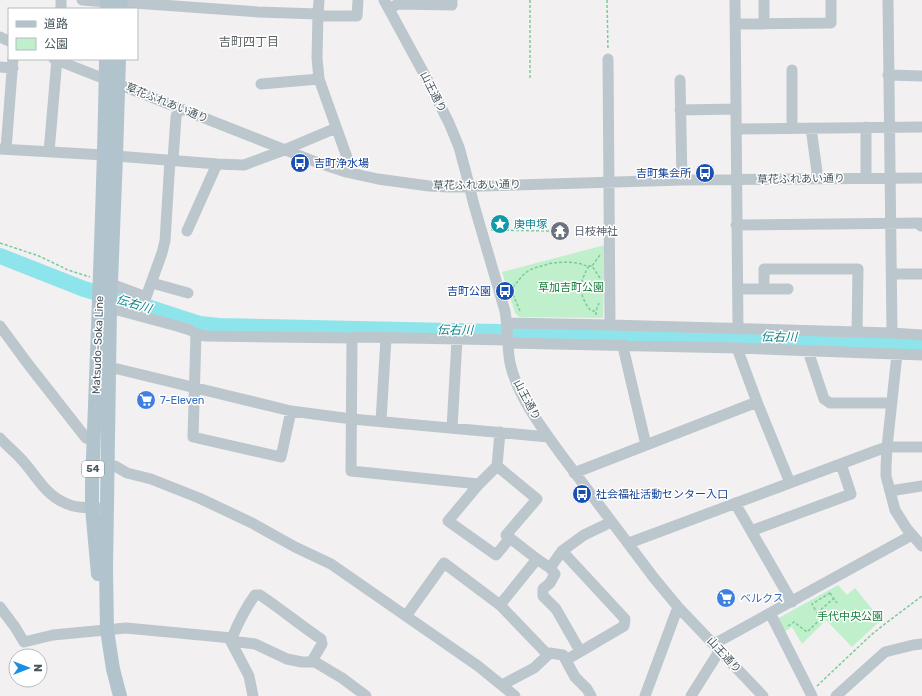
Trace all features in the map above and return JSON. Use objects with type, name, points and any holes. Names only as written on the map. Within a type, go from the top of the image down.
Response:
[{"type":"main road","name":"Matsudo-Soka Line","points":[[106,60],[112,82]]},
{"type":"main road","name":"Matsudo-Soka Line","points":[[107,630],[107,466],[103,368],[105,308],[102,281],[110,155],[112,82],[119,60]]},
{"type":"main road","name":"Matsudo-Soka Line","points":[[103,368],[94,441],[92,508],[99,590],[103,617],[120,696]]},
{"type":"street","points":[[84,0],[114,4],[205,4],[258,12],[318,14],[324,16],[357,16],[358,0]]},
{"type":"street","points":[[319,0],[317,58],[319,78],[349,163],[346,172]]},
{"type":"street","points":[[386,4],[452,5],[452,0]]},
{"type":"street","points":[[735,0],[738,329]]},
{"type":"street","points":[[764,0],[764,24]]},
{"type":"street","points":[[735,24],[831,23],[832,0]]},
{"type":"street","points":[[888,0],[892,333]]},
{"type":"street","name":"山王通り","points":[[386,4],[428,81],[459,147],[474,205],[505,311],[510,363],[518,387],[525,401],[574,473],[629,543],[654,578],[678,607],[717,647],[751,691],[763,696]]},
{"type":"street","points":[[608,59],[610,325]]},
{"type":"street","points":[[49,152],[56,60]]},
{"type":"street","name":"草花ふれあい通り","points":[[58,60],[316,162],[346,172],[409,184],[470,187],[682,180],[922,178]]},
{"type":"street","points":[[0,67],[13,64],[3,149],[110,155],[217,164],[244,164],[284,150],[336,128]]},
{"type":"street","points":[[792,70],[792,128]]},
{"type":"street","points":[[888,75],[922,76]]},
{"type":"street","points":[[261,84],[319,78]]},
{"type":"street","points":[[680,80],[682,180]]},
{"type":"street","points":[[102,281],[146,296],[152,283],[165,241],[176,117],[179,108]]},
{"type":"street","points":[[680,110],[736,109]]},
{"type":"street","points":[[866,127],[866,178]]},
{"type":"street","points":[[736,129],[922,127]]},
{"type":"street","points":[[811,128],[818,178]]},
{"type":"street","points":[[187,231],[217,164]]},
{"type":"street","points":[[736,225],[920,223],[922,226]]},
{"type":"street","points":[[764,289],[764,269],[858,269],[857,332]]},
{"type":"street","points":[[892,274],[922,274]]},
{"type":"street","points":[[152,283],[188,293]]},
{"type":"street","points":[[738,289],[788,289]]},
{"type":"street","points":[[105,308],[177,326],[190,330],[196,334],[206,336],[508,340],[922,355]]},
{"type":"street","points":[[507,324],[610,325],[922,334]]},
{"type":"street","points":[[0,326],[86,438],[94,441]]},
{"type":"street","points":[[196,334],[193,436],[281,457],[291,411]]},
{"type":"street","points":[[352,338],[351,471],[479,484]]},
{"type":"street","points":[[381,421],[386,338]]},
{"type":"street","points":[[452,428],[457,340]]},
{"type":"street","points":[[624,345],[624,351],[646,445]]},
{"type":"street","points":[[737,348],[790,483]]},
{"type":"street","points":[[808,351],[824,399],[830,403],[892,403]]},
{"type":"street","points":[[897,354],[887,447],[886,476],[895,510],[912,535],[922,546]]},
{"type":"street","points":[[103,368],[126,371],[291,411],[352,419],[548,436]]},
{"type":"street","points":[[574,473],[757,402]]},
{"type":"street","points":[[500,432],[497,466],[479,484],[448,521],[496,556],[510,538]]},
{"type":"street","points":[[0,438],[22,460],[42,484],[62,502],[77,507],[106,508]]},
{"type":"street","points":[[629,543],[887,447],[922,447]]},
{"type":"street","points":[[751,531],[851,494],[841,464]]},
{"type":"street","points":[[107,466],[115,466],[127,473],[151,479],[199,498],[252,523],[295,547],[331,564],[478,666],[515,696]]},
{"type":"street","points":[[497,466],[537,499],[506,535],[550,568],[555,574],[550,583],[544,589],[544,596],[556,609],[580,650]]},
{"type":"street","points":[[890,491],[922,486]]},
{"type":"street","points":[[735,503],[792,602]]},
{"type":"street","points":[[550,568],[562,552],[584,535],[611,521]]},
{"type":"street","points":[[691,696],[717,647],[770,613],[912,535]]},
{"type":"street","points":[[562,552],[625,619],[624,626],[580,650],[566,660]]},
{"type":"street","points":[[500,604],[537,559]]},
{"type":"street","points":[[406,616],[444,563],[500,604],[548,654]]},
{"type":"street","points":[[231,639],[247,606],[255,596],[260,595],[321,639],[322,644],[312,661]]},
{"type":"street","points":[[0,607],[24,642],[53,635],[126,628],[231,639],[255,644],[287,659],[302,662],[315,662],[366,696]]},
{"type":"street","points":[[645,696],[678,607]]},
{"type":"street","points":[[770,613],[812,694]]},
{"type":"street","points":[[231,639],[249,676],[253,696]]},
{"type":"street","points":[[836,696],[885,652],[922,644]]},
{"type":"street","points":[[502,685],[534,668],[550,653],[563,655],[575,677],[587,689],[591,696]]},
{"type":"path","points":[[530,0],[530,80]]},
{"type":"path","points":[[607,0],[608,59]]},
{"type":"path","points":[[487,230],[550,231]]},
{"type":"path","points":[[0,243],[39,256],[68,270],[102,281]]},
{"type":"path","points":[[596,311],[593,312],[590,310],[581,293],[583,277],[600,255],[606,255]]},
{"type":"path","points":[[520,311],[512,292],[514,286],[523,275],[534,268],[552,263],[578,262],[591,266],[601,281]]},
{"type":"path","points":[[596,316],[596,311],[600,301]]},
{"type":"path","points":[[829,588],[832,592],[830,593],[837,603]]},
{"type":"path","points":[[822,618],[812,604],[830,593]]},
{"type":"path","points":[[812,694],[871,635],[922,596]]},
{"type":"path","points":[[817,613],[834,599]]},
{"type":"path","points":[[779,631],[794,622],[807,632],[826,614]]},
{"type":"green space","name":"草加吉町公園","points":[[605,245],[603,318],[519,317],[515,313],[502,272]]},
{"type":"green space","name":"手代中央公園","points":[[838,585],[847,595],[855,588],[881,620],[852,647],[826,620],[802,644],[792,627],[784,632],[777,619]]},
{"type":"waterway","name":"伝右川","points":[[0,256],[84,289],[200,324],[219,326],[831,339],[922,343]]},
{"type":"place","name":"吉町浄水場","points":[[300,163]]},
{"type":"place","name":"吉町集会所","points":[[705,173]]},
{"type":"place","name":"庚申塚","points":[[500,224]]},
{"type":"place","name":"日枝神社","points":[[560,231]]},
{"type":"place","name":"吉町公園","points":[[505,291]]},
{"type":"place","name":"7-Eleven","points":[[146,400]]},
{"type":"place","name":"社会福祉活動センター入口","points":[[582,494]]},
{"type":"place","name":"ベルクス","points":[[726,598]]},
{"type":"district","name":"吉町四丁目","points":[[249,42]]}]
